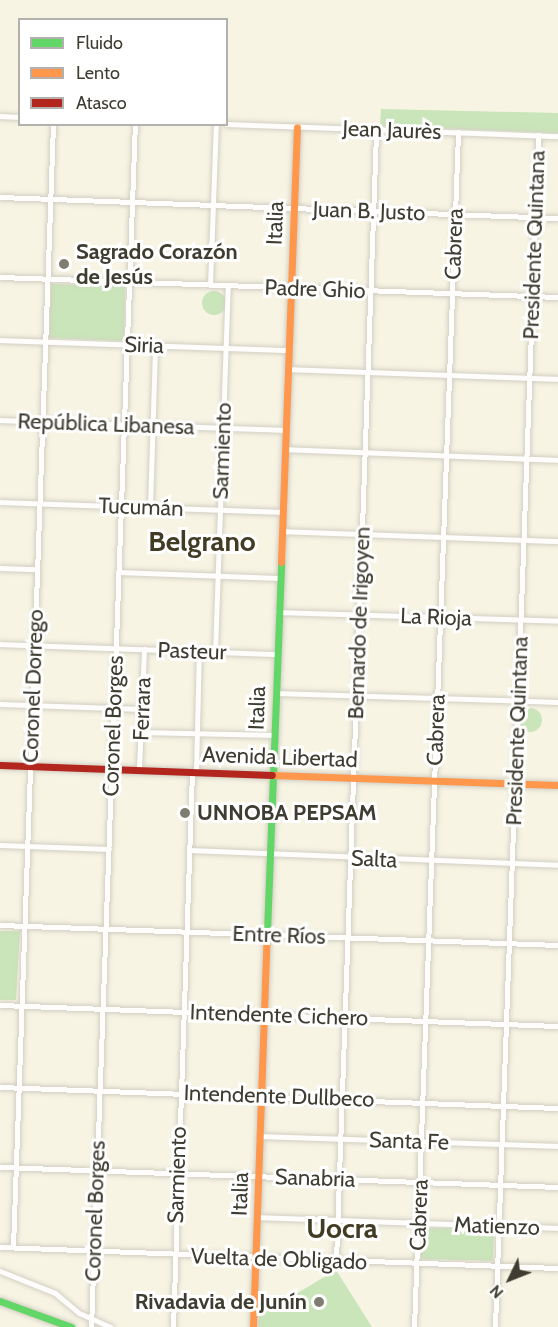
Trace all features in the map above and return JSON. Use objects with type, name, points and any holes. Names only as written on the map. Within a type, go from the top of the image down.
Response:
[{"type":"main road","name":"Italia","points":[[253,1327],[297,127]]},
{"type":"main road","name":"Avenida Libertad","points":[[0,765],[558,785]]},
{"type":"main road","points":[[0,1301],[71,1327]]},
{"type":"street","points":[[0,116],[18,117]]},
{"type":"street","name":"Jean Jaurès","points":[[228,124],[558,136]]},
{"type":"street","name":"Coronel Dorrego","points":[[13,1247],[53,126]]},
{"type":"street","name":"Coronel Borges","points":[[91,1324],[135,126]]},
{"type":"street","points":[[210,285],[216,126]]},
{"type":"street","name":"Bernardo de Irigoyen","points":[[336,1261],[376,130]]},
{"type":"street","name":"Cabrera","points":[[414,1327],[458,132]]},
{"type":"street","name":"Presidente Quintana","points":[[495,1327],[538,135]]},
{"type":"street","name":"Juan B. Justo","points":[[0,197],[558,218]]},
{"type":"street","name":"Padre Ghio","points":[[0,277],[558,297]]},
{"type":"street","name":"Sarmiento","points":[[215,652],[228,286]]},
{"type":"street","name":"Siria","points":[[0,340],[288,350]]},
{"type":"street","points":[[150,507],[155,345]]},
{"type":"street","points":[[287,369],[558,379]]},
{"type":"street","name":"República Libanesa","points":[[0,420],[285,430]]},
{"type":"street","points":[[284,449],[558,460]]},
{"type":"street","name":"Tucumán","points":[[0,502],[282,512]]},
{"type":"street","points":[[281,531],[558,541]]},
{"type":"street","points":[[0,568],[38,569]]},
{"type":"street","points":[[118,572],[279,578]]},
{"type":"street","name":"La Rioja","points":[[278,612],[558,621]]},
{"type":"street","name":"Pasteur","points":[[0,644],[277,654]]},
{"type":"street","name":"Ferrara","points":[[139,769],[144,650]]},
{"type":"street","name":"Sarmiento","points":[[172,1327],[189,850],[197,733],[199,651]]},
{"type":"street","points":[[275,693],[558,702]]},
{"type":"street","points":[[0,704],[142,709]]},
{"type":"street","points":[[141,732],[274,735]]},
{"type":"street","points":[[0,845],[109,849]]},
{"type":"street","name":"Salta","points":[[189,850],[558,865]]},
{"type":"street","name":"Entre Ríos","points":[[0,926],[558,945]]},
{"type":"street","name":"Intendente Cichero","points":[[0,1005],[558,1026]]},
{"type":"street","name":"Intendente Dullbeco","points":[[0,1087],[343,1097],[558,1108]]},
{"type":"street","name":"Santa Fe","points":[[260,1136],[558,1146]]},
{"type":"street","name":"Sanabria","points":[[0,1167],[558,1187]]},
{"type":"street","name":"Matienzo","points":[[257,1217],[558,1228]]},
{"type":"street","name":"Vuelta de Obligado","points":[[0,1247],[558,1268]]},
{"type":"street","points":[[0,1271],[56,1293],[91,1324],[111,1327]]},
{"type":"green space","points":[[381,109],[558,113],[558,133],[380,126]]},
{"type":"green space","points":[[51,284],[125,286],[124,341],[49,338]]},
{"type":"green space","points":[[214,291],[219,292],[225,298],[225,308],[219,314],[214,315],[209,314],[203,308],[202,303],[203,298],[209,292]]},
{"type":"green space","points":[[530,708],[539,711],[542,720],[539,729],[530,732],[521,729],[518,720],[521,711]]},
{"type":"green space","points":[[0,931],[20,931],[16,1000],[0,1000]]},
{"type":"green space","points":[[421,1228],[494,1229],[493,1261],[421,1259]]},
{"type":"green space","name":"Rivadavia de Junín","points":[[336,1270],[372,1327],[258,1327],[259,1316]]},
{"type":"traffic: fast","points":[[267,932],[281,562]]},
{"type":"traffic: fast","points":[[0,1301],[71,1327]]},
{"type":"traffic: slow","points":[[281,562],[297,127]]},
{"type":"traffic: slow","points":[[272,775],[558,785]]},
{"type":"traffic: slow","points":[[253,1327],[267,932]]},
{"type":"traffic: jam","points":[[0,765],[272,775]]},
{"type":"place","name":"Sagrado Corazón de Jesús","points":[[64,264]]},
{"type":"place","name":"UNNOBA PEPSAM","points":[[185,813]]},
{"type":"place","name":"Rivadavia de Junín","points":[[319,1302]]},
{"type":"district","name":"Belgrano","points":[[202,541]]},
{"type":"district","name":"Uocra","points":[[342,1228]]}]
